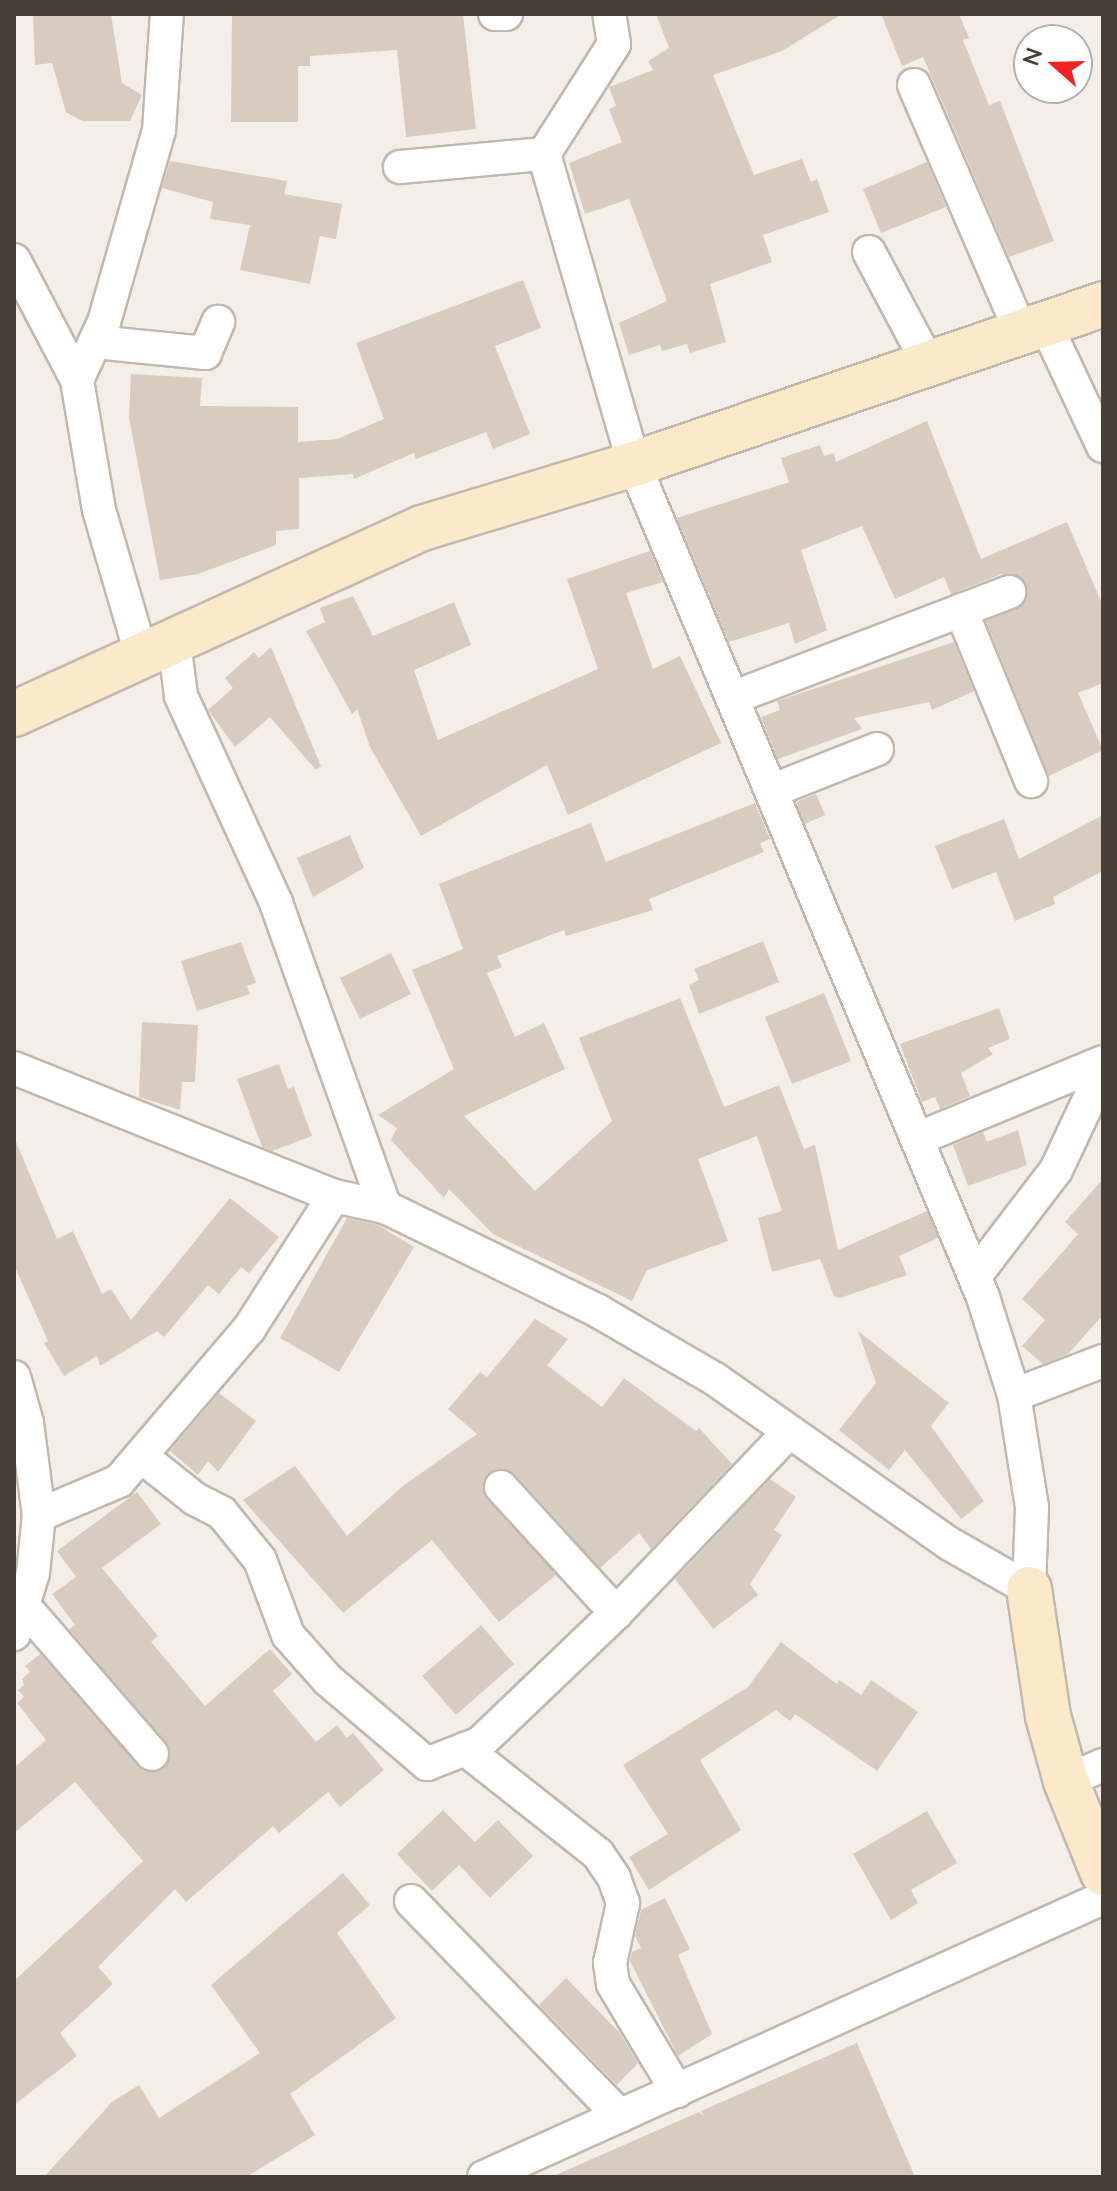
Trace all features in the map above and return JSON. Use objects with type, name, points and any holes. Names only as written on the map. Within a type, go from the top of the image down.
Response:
[{"type":"street","points":[[77,380],[95,342],[159,130],[167,14]]},
{"type":"street","points":[[495,14],[506,14]]},
{"type":"street","points":[[609,14],[614,44],[544,154],[634,464],[975,1276],[1014,1395],[1032,1507],[1029,1589],[1048,1716],[1084,1773],[1103,1873]]},
{"type":"street","points":[[914,85],[1033,328],[1103,446]]},
{"type":"street","points":[[400,167],[544,154]]},
{"type":"street","points":[[869,252],[928,363]]},
{"type":"street","points":[[14,260],[77,380],[99,510],[158,650],[276,903],[385,1207]]},
{"type":"street","points":[[14,714],[100,679],[422,528],[634,464],[1103,304]]},
{"type":"street","points":[[95,342],[205,353],[218,322]]},
{"type":"street","points":[[732,698],[1009,592]]},
{"type":"street","points":[[961,610],[1031,781]]},
{"type":"street","points":[[14,735],[100,679]]},
{"type":"street","points":[[771,791],[877,749]]},
{"type":"street","points":[[917,1139],[1103,1062]]},
{"type":"street","points":[[14,1068],[334,1196],[385,1207],[598,1311],[715,1379],[787,1434],[950,1544],[1029,1589]]},
{"type":"street","points":[[975,1276],[1056,1170],[1103,1070]]},
{"type":"street","points":[[39,1515],[119,1481],[249,1329],[334,1196]]},
{"type":"street","points":[[1014,1395],[1103,1361]]},
{"type":"street","points":[[14,1377],[27,1423],[39,1515],[33,1573],[19,1620],[152,1754]]},
{"type":"street","points":[[141,1456],[195,1499],[222,1513],[260,1560],[288,1635],[328,1680],[427,1764],[480,1743],[616,1613],[787,1434]]},
{"type":"street","points":[[501,1487],[616,1613]]},
{"type":"street","points":[[465,1749],[598,1854],[614,1878],[623,1903],[610,1963],[613,1984],[677,2091]]},
{"type":"street","points":[[484,2177],[1103,1898]]},
{"type":"street","points":[[411,1901],[620,2116]]},
{"type":"building","points":[[33,14],[111,14],[122,83],[142,95],[130,121],[82,121],[66,112],[52,63],[35,65]]},
{"type":"building","points":[[463,14],[476,129],[406,137],[397,50],[310,56],[310,66],[298,66],[298,122],[231,122],[232,16]]},
{"type":"building","points":[[656,14],[842,14],[782,51],[713,75],[754,175],[802,159],[811,182],[817,179],[829,212],[763,235],[772,262],[710,284],[726,342],[690,353],[687,344],[662,351],[660,345],[629,355],[619,323],[667,301],[629,199],[585,214],[569,163],[622,142],[609,109],[616,106],[609,87],[653,70],[648,61],[669,48]]},
{"type":"building","points":[[881,14],[959,14],[969,38],[963,40],[989,105],[1000,101],[1054,241],[1009,257],[923,57],[902,66]]},
{"type":"building","points":[[170,161],[287,181],[284,194],[342,204],[336,239],[320,236],[310,284],[240,270],[250,225],[210,219],[213,202],[162,188]]},
{"type":"building","points":[[927,162],[946,207],[881,233],[863,189]]},
{"type":"building","points":[[523,280],[541,328],[495,346],[530,434],[493,449],[486,432],[416,459],[414,453],[354,479],[353,474],[299,478],[299,529],[276,531],[276,545],[198,574],[160,580],[129,418],[131,374],[202,378],[200,406],[298,407],[298,442],[337,439],[384,419],[356,343]]},
{"type":"building","points":[[927,421],[981,559],[1067,522],[1103,606],[1103,683],[1078,693],[1103,750],[1049,776],[986,621],[1024,603],[1027,586],[1020,577],[1002,574],[951,594],[944,577],[895,599],[862,526],[801,550],[827,630],[795,644],[789,623],[729,642],[677,518],[789,482],[781,458],[820,445],[824,456],[834,453],[836,462]]},
{"type":"building","points":[[650,551],[663,582],[626,593],[653,669],[680,656],[721,743],[568,815],[547,765],[421,836],[370,747],[357,709],[352,714],[306,631],[325,622],[320,608],[353,596],[373,636],[454,602],[471,645],[414,670],[438,740],[598,669],[567,579]]},
{"type":"building","points":[[954,642],[974,691],[932,710],[929,702],[854,718],[862,729],[778,759],[761,717],[780,710],[777,701]]},
{"type":"building","points":[[271,647],[321,766],[316,770],[270,717],[235,747],[208,710],[233,688],[225,678],[254,652],[259,658]]},
{"type":"building","points":[[816,794],[825,815],[805,824],[796,802]]},
{"type":"building","points":[[755,803],[770,839],[760,843],[764,852],[649,899],[653,910],[566,936],[564,930],[497,956],[502,967],[487,973],[515,1037],[544,1023],[565,1069],[464,1116],[535,1191],[612,1121],[579,1038],[680,998],[724,1107],[779,1085],[804,1149],[815,1145],[838,1250],[927,1211],[938,1238],[899,1256],[907,1275],[840,1298],[834,1296],[820,1259],[772,1272],[758,1218],[782,1211],[757,1136],[698,1159],[728,1241],[647,1270],[632,1301],[493,1234],[449,1189],[444,1198],[391,1140],[397,1128],[378,1115],[454,1069],[412,970],[463,949],[439,884],[591,823],[606,862]]},
{"type":"building","points":[[1103,815],[1103,871],[1053,897],[1055,904],[1015,921],[996,872],[952,889],[935,846],[1004,819],[1019,859]]},
{"type":"building","points":[[350,835],[364,868],[313,897],[297,858]]},
{"type":"building","points":[[763,941],[779,982],[699,1014],[689,985],[699,980],[694,969]]},
{"type":"building","points":[[241,942],[256,983],[247,986],[250,994],[197,1011],[181,961]]},
{"type":"building","points":[[391,953],[411,994],[360,1019],[340,978]]},
{"type":"building","points":[[824,993],[851,1061],[792,1084],[765,1017]]},
{"type":"building","points":[[999,1008],[1010,1039],[988,1048],[993,1054],[961,1073],[970,1096],[940,1109],[935,1097],[922,1102],[900,1044]]},
{"type":"building","points":[[142,1022],[198,1025],[195,1082],[182,1082],[180,1110],[139,1097]]},
{"type":"building","points":[[279,1064],[288,1089],[294,1087],[312,1136],[272,1151],[262,1147],[237,1079]]},
{"type":"building","points":[[1018,1130],[1027,1165],[968,1186],[953,1145],[983,1132],[987,1142]]},
{"type":"building","points":[[14,1137],[57,1239],[73,1231],[102,1294],[111,1289],[131,1320],[230,1198],[279,1237],[249,1273],[241,1267],[219,1294],[208,1285],[164,1337],[157,1331],[100,1366],[97,1356],[64,1376],[44,1343],[48,1341],[14,1265]]},
{"type":"building","points":[[1103,1179],[1103,1315],[1068,1354],[1043,1364],[1022,1346],[1045,1320],[1022,1299],[1078,1234],[1065,1222]]},
{"type":"building","points":[[347,1218],[378,1225],[414,1247],[339,1372],[280,1338]]},
{"type":"building","points":[[535,1319],[568,1339],[547,1365],[602,1407],[624,1378],[696,1431],[699,1428],[732,1464],[651,1549],[639,1533],[600,1568],[515,1474],[496,1469],[483,1481],[487,1499],[556,1575],[499,1622],[432,1540],[343,1613],[243,1500],[295,1466],[347,1536],[404,1485],[477,1434],[448,1409],[480,1372],[487,1377]]},
{"type":"building","points":[[858,1331],[949,1403],[931,1426],[984,1501],[961,1519],[905,1450],[889,1470],[839,1430],[876,1383]]},
{"type":"building","points":[[219,1393],[256,1421],[218,1472],[208,1461],[198,1475],[170,1451]]},
{"type":"building","points":[[770,1479],[796,1497],[774,1530],[782,1535],[750,1584],[758,1595],[713,1629],[675,1579]]},
{"type":"building","points":[[137,1492],[161,1524],[102,1568],[158,1636],[151,1642],[205,1706],[270,1649],[292,1674],[273,1691],[316,1742],[337,1725],[347,1738],[353,1733],[384,1770],[340,1807],[328,1792],[279,1833],[273,1826],[186,1902],[175,1889],[98,1967],[113,1984],[60,2033],[77,2056],[14,2105],[14,1981],[143,1861],[75,1782],[14,1833],[14,1768],[46,1740],[17,1703],[24,1697],[18,1690],[24,1685],[22,1679],[30,1672],[25,1666],[40,1654],[145,1772],[156,1772],[170,1759],[166,1742],[69,1629],[75,1625],[52,1594],[76,1577],[57,1551]]},
{"type":"building","points":[[481,1625],[514,1664],[456,1715],[422,1676]]},
{"type":"building","points":[[781,1642],[837,1684],[839,1680],[861,1695],[871,1680],[918,1712],[877,1771],[795,1714],[790,1721],[776,1710],[700,1760],[741,1830],[649,1890],[629,1857],[668,1834],[623,1765],[748,1687]]},
{"type":"building","points":[[443,1810],[475,1842],[498,1820],[533,1856],[490,1898],[459,1865],[432,1891],[397,1854]]},
{"type":"building","points":[[927,1811],[957,1863],[911,1890],[918,1903],[891,1920],[853,1854]]},
{"type":"building","points":[[343,1873],[370,1905],[337,1933],[396,2018],[290,2094],[315,2135],[246,2177],[44,2177],[112,2102],[139,2085],[159,2118],[260,2053],[211,1985]]},
{"type":"building","points":[[665,1898],[690,1949],[678,1955],[712,2034],[678,2056],[630,1961],[632,1952],[641,1948],[635,1936],[641,1910]]},
{"type":"building","points":[[566,1978],[619,2032],[638,2063],[617,2085],[539,2005]]},
{"type":"building","points":[[857,2043],[915,2177],[551,2177],[699,2112],[704,2116],[701,2111]]}]
